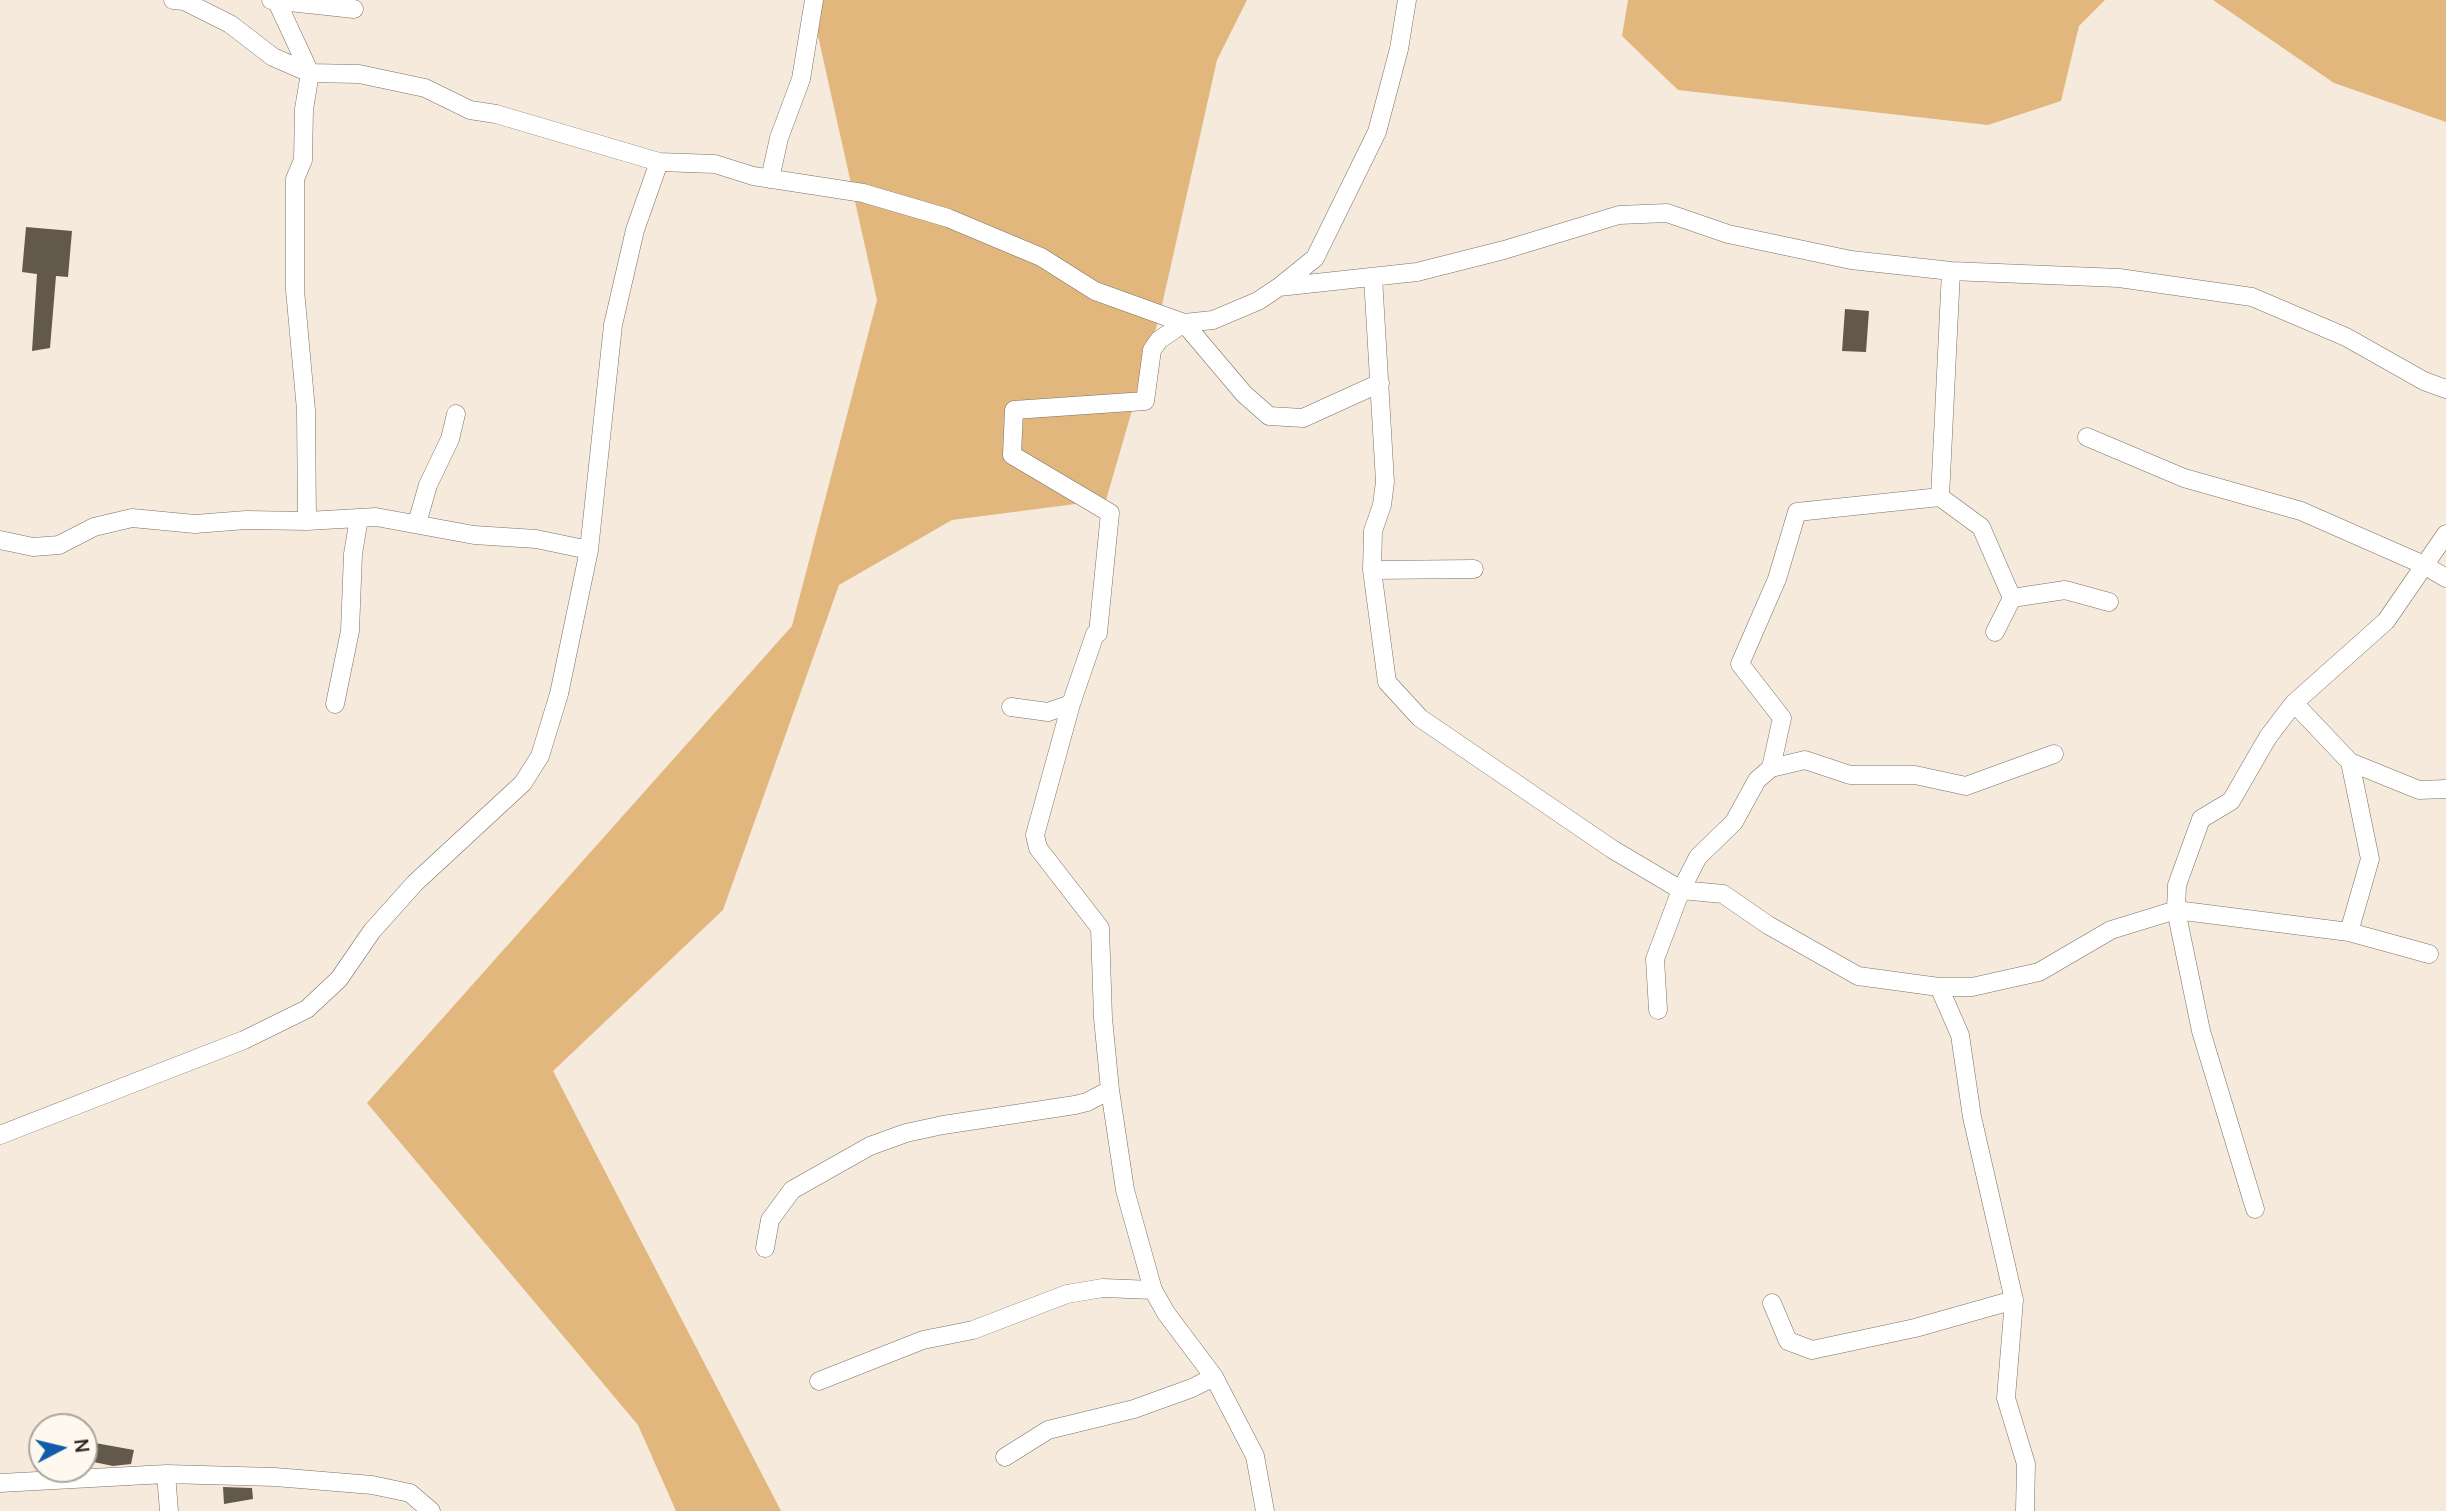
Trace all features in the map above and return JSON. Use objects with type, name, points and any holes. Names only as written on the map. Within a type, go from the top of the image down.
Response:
[{"type":"street","points":[[181,0],[230,24],[273,57],[310,73],[359,74],[425,88],[470,110],[496,114],[659,162],[715,164],[770,178],[863,193],[948,218],[1041,257],[1095,291],[1184,323],[1213,320],[1258,301],[1315,258],[1377,132],[1399,49],[1407,0]]},
{"type":"street","points":[[770,178],[779,138],[801,79],[814,0]]},
{"type":"street","points":[[274,1],[310,73],[304,109],[303,160],[295,178],[295,290],[306,410],[307,521]]},
{"type":"street","points":[[274,1],[354,9]]},
{"type":"street","points":[[0,1135],[244,1040],[307,1009],[339,979],[372,931],[415,883],[523,783],[540,756],[559,694],[589,550],[613,325],[635,230],[659,162]]},
{"type":"street","points":[[1279,287],[1417,272],[1619,215],[1667,214],[1728,234],[1838,258],[1951,271],[2119,278],[2252,297],[2346,337],[2424,381],[2446,389]]},
{"type":"street","points":[[1940,498],[1951,271]]},
{"type":"street","points":[[1373,277],[1385,482],[1382,505],[1373,531],[1372,570],[1387,682],[1420,718],[1612,849],[1681,890],[1723,894],[1768,925],[1858,976],[1939,987],[1972,988],[2039,972],[2111,930],[2176,910],[2349,932],[2429,954]]},
{"type":"street","points":[[1184,323],[1244,394],[1269,416],[1303,418],[1380,383]]},
{"type":"street","points":[[1184,323],[1160,340],[1152,350],[1145,401],[1014,411],[1012,455],[1110,513],[1098,632],[1095,634],[1071,704],[1035,835],[1038,848],[1100,928],[1103,1018],[1110,1090],[1125,1190],[1153,1290],[1166,1313],[1213,1377],[1255,1455],[1265,1511]]},
{"type":"street","points":[[416,523],[428,485],[450,439],[456,414]]},
{"type":"street","points":[[2087,437],[2184,478],[2301,511],[2424,565],[2446,578]]},
{"type":"street","points":[[1771,768],[1782,718],[1740,664],[1777,579],[1797,512],[1940,498],[1981,527],[2012,598]]},
{"type":"street","points":[[335,704],[350,631],[353,554],[359,517]]},
{"type":"street","points":[[0,540],[33,547],[59,545],[94,527],[132,518],[195,524],[376,517],[474,535],[537,539],[589,550]]},
{"type":"street","points":[[2255,1209],[2201,1031],[2176,910],[2177,886],[2201,819],[2231,801],[2268,737],[2294,703],[2386,621],[2446,534]]},
{"type":"street","points":[[1372,570],[1474,569]]},
{"type":"street","points":[[2012,598],[2065,590],[2109,603]]},
{"type":"street","points":[[1995,632],[2012,598]]},
{"type":"street","points":[[2294,703],[2350,762],[2418,790],[2446,789]]},
{"type":"street","points":[[1011,707],[1048,712],[1071,704]]},
{"type":"street","points":[[1658,1010],[1655,959],[1681,890],[1698,857],[1734,822],[1757,780],[1771,768],[1805,760],[1850,775],[1915,775],[1966,786],[2054,754]]},
{"type":"street","points":[[2349,932],[2370,859],[2350,762]]},
{"type":"street","points":[[1939,987],[1960,1035],[1972,1117],[2014,1300],[2006,1398],[2026,1464],[2025,1511]]},
{"type":"street","points":[[765,1248],[770,1220],[792,1190],[870,1146],[906,1133],[931,1128],[1075,1105],[1110,1090]]},
{"type":"street","points":[[819,1381],[923,1340],[973,1329],[1067,1294],[1103,1288],[1153,1290]]},
{"type":"street","points":[[1772,1303],[1788,1341],[1812,1350],[1915,1328],[2014,1300]]},
{"type":"street","points":[[1005,1457],[1048,1430],[1134,1409],[1192,1388],[1213,1377]]},
{"type":"street","points":[[166,1474],[169,1511]]},
{"type":"street","points":[[0,1483],[166,1474],[275,1477],[372,1485],[410,1493],[431,1511]]},
{"type":"shaded area","points":[[810,0],[1247,0],[1217,60],[1160,314],[1106,500],[952,520],[839,585],[723,910],[553,1071],[781,1511],[676,1511],[638,1425],[367,1103],[792,626],[877,300]]},
{"type":"shaded area","points":[[1628,0],[2105,0],[2079,26],[2061,101],[1988,125],[1678,90],[1622,36]]},
{"type":"shaded area","points":[[2213,0],[2446,0],[2446,122],[2334,83]]},
{"type":"building","points":[[26,227],[72,231],[68,277],[56,276],[50,348],[32,351],[37,274],[22,272]]},
{"type":"building","points":[[1845,309],[1869,311],[1866,352],[1842,351]]},
{"type":"building","points":[[98,1444],[134,1450],[131,1464],[113,1466],[98,1463]]},
{"type":"building","points":[[223,1487],[252,1488],[253,1499],[224,1504]]}]
